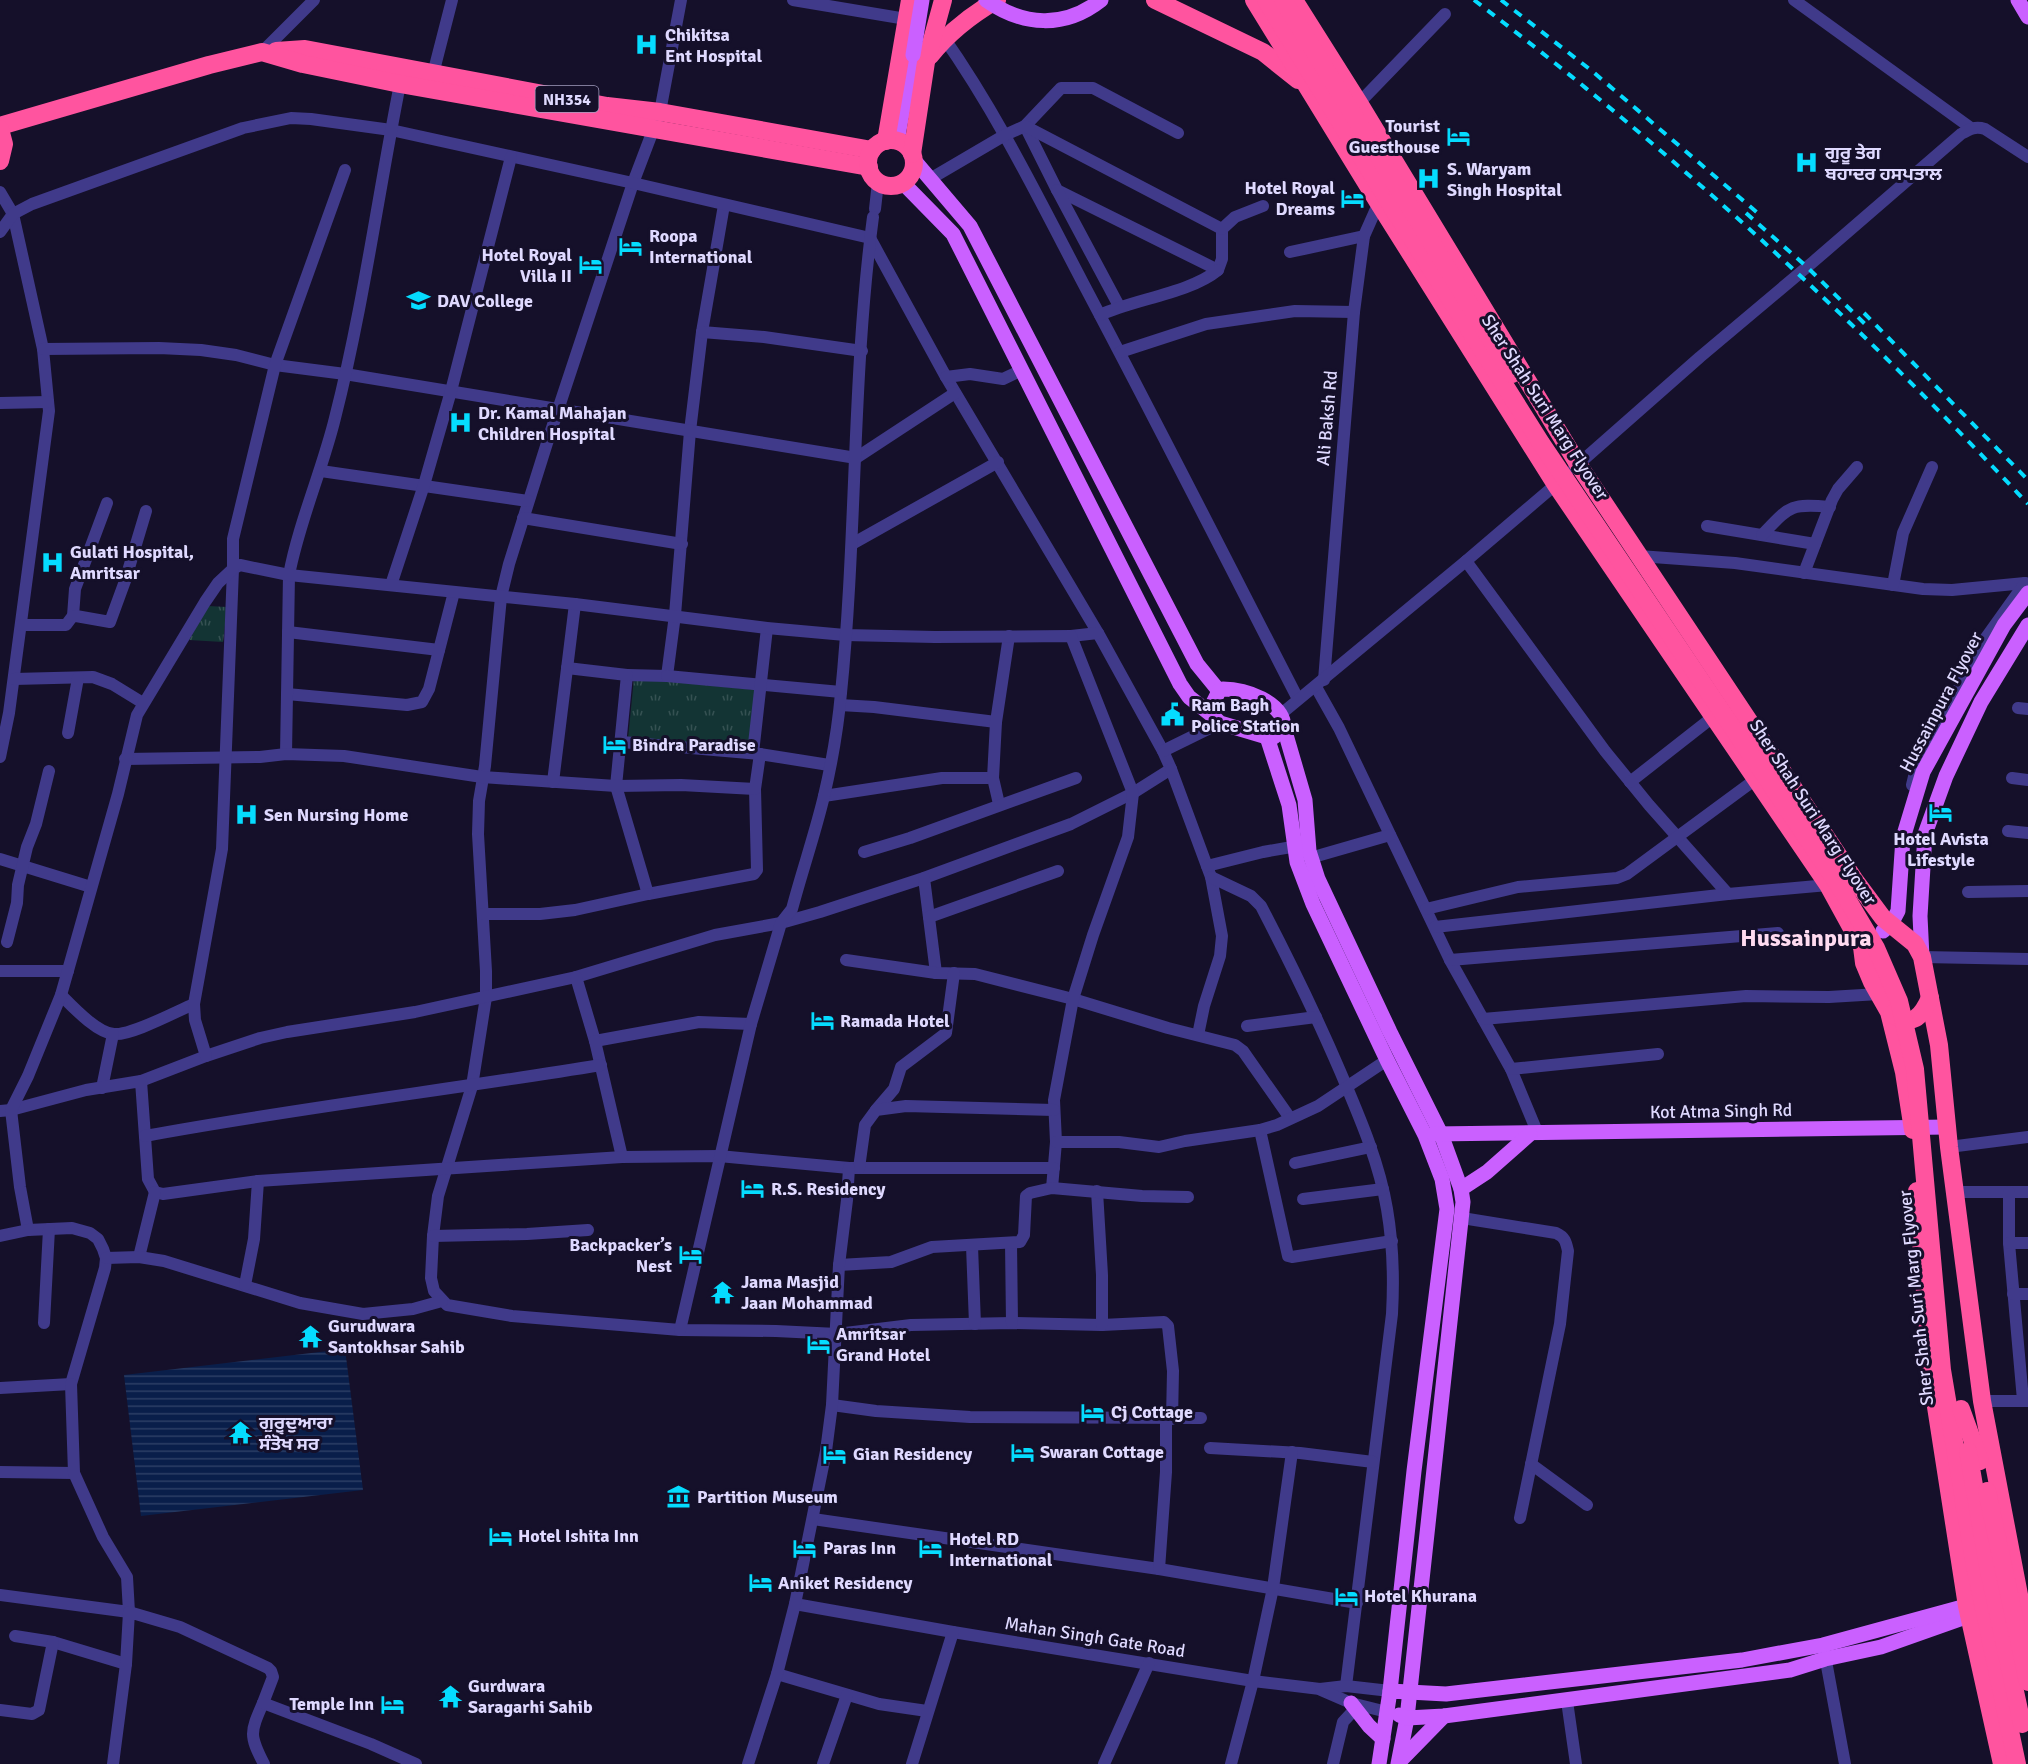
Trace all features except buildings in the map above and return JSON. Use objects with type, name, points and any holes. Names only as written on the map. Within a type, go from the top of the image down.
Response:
[{"type":"highway","points":[[910,0],[880,156],[909,148],[913,157]]},
{"type":"highway","points":[[940,31],[943,0]]},
{"type":"highway","points":[[903,183],[914,169],[919,59],[940,31],[997,0]]},
{"type":"highway","points":[[1155,0],[1263,52],[1312,93]]},
{"type":"highway","points":[[1254,0],[1556,485],[1828,885],[1862,947],[1864,963],[1889,1012],[1904,1072],[1912,1128],[1932,1381],[1968,1611],[2002,1764]]},
{"type":"highway","name":"Sher Shah Suri Marg Flyover","points":[[1266,0],[1389,202],[1541,443],[1840,887],[1876,948],[1899,1001],[1915,1069],[1942,1370],[1975,1566],[2017,1764]]},
{"type":"highway","name":"Sher Shah Suri Marg Flyover","points":[[1283,0],[1551,436],[1848,883],[1885,943],[1909,997],[1926,1069],[1954,1369],[1988,1566],[2028,1755]]},
{"type":"highway","points":[[1294,0],[1578,464],[1871,904],[1891,929],[1915,944],[1922,957],[1939,1045],[1949,1147],[1982,1401],[2023,1592],[2028,1642]]},
{"type":"highway","name":"NH354","points":[[0,161],[4,144],[0,127],[209,65],[262,52],[305,49],[607,106],[657,120]]},
{"type":"highway","name":"NH354","points":[[262,52],[303,64],[400,84],[657,120],[880,156],[891,186],[903,183]]},
{"type":"highway","points":[[1862,947],[1867,938],[1891,929]]},
{"type":"highway","points":[[1889,1012],[1901,1020],[1913,1020],[1923,1014],[1930,998]]},
{"type":"highway","points":[[1961,1409],[1981,1462],[2028,1682]]},
{"type":"main road","points":[[880,156],[919,59],[922,0]]},
{"type":"main road","points":[[986,0],[1004,12],[1022,19],[1040,21],[1080,14],[1101,0]]},
{"type":"main road","points":[[2018,0],[2028,17]]},
{"type":"main road","points":[[913,157],[970,226],[1197,664],[1219,692]]},
{"type":"main road","points":[[903,183],[953,234],[1180,684],[1189,697],[1216,719],[1267,737],[1274,736],[1282,721]]},
{"type":"main road","name":"Hussainpura Flyover","points":[[1891,929],[1898,911],[1903,838],[1923,772],[2004,625],[2027,588]]},
{"type":"main road","name":"Hussainpura Flyover","points":[[1922,957],[1920,916],[1925,834],[1946,776],[1981,702],[2028,625]]},
{"type":"main road","points":[[1216,719],[1213,703],[1223,689],[1232,689],[1268,701],[1282,721],[1305,800],[1304,849],[1297,862],[1313,904],[1425,1135],[1442,1179],[1447,1209],[1414,1471],[1390,1691],[1378,1764]]},
{"type":"main road","points":[[1267,737],[1304,849],[1441,1134],[1461,1190],[1462,1218],[1407,1718],[1398,1763]]},
{"type":"main road","name":"Kot Atma Singh Rd","points":[[1425,1135],[1948,1127]]},
{"type":"main road","points":[[1461,1190],[1534,1134]]},
{"type":"main road","points":[[1390,1691],[1446,1694],[1881,1647],[1968,1611],[2023,1592]]},
{"type":"main road","points":[[1387,1712],[1407,1718],[1444,1716],[1567,1701],[1790,1670],[1824,1652]]},
{"type":"main road","points":[[1412,1665],[1422,1680],[1435,1688],[1462,1692]]},
{"type":"main road","points":[[1353,1706],[1383,1739]]},
{"type":"main road","points":[[1398,1763],[1444,1716]]},
{"type":"street","points":[[262,52],[314,0]]},
{"type":"street","points":[[433,74],[452,0]]},
{"type":"street","points":[[681,0],[657,120],[633,183],[528,501],[501,597],[478,834],[486,997],[472,1086],[438,1196],[431,1278],[434,1291],[447,1305],[512,1316],[680,1330],[837,1334],[911,1325],[1012,1323],[1102,1325],[1160,1322],[1168,1324],[1173,1371],[1159,1569]]},
{"type":"street","points":[[793,0],[907,20],[940,31],[972,77],[1005,135],[1120,352],[1298,699]]},
{"type":"street","points":[[1794,0],[1971,128]]},
{"type":"street","points":[[1359,103],[1445,14]]},
{"type":"street","points":[[286,754],[289,575],[293,555],[321,471],[345,374],[400,84]]},
{"type":"street","points":[[930,179],[1005,135],[1025,126],[1061,88],[1093,88],[1178,133]]},
{"type":"street","points":[[0,232],[13,214],[32,204],[243,128],[291,118],[391,130],[870,238],[955,393],[1098,633],[1171,769],[1209,871],[1222,946],[1198,1035]]},
{"type":"street","points":[[1025,126],[1119,306]]},
{"type":"street","points":[[1025,126],[1222,229]]},
{"type":"street","points":[[1282,721],[1298,699],[1556,485],[1950,142],[1971,128],[1978,127],[1985,129],[2028,157]]},
{"type":"street","points":[[680,1330],[751,1024],[781,923],[792,909],[824,796],[840,705],[870,238],[880,156]]},
{"type":"street","points":[[392,585],[451,391],[511,157]]},
{"type":"street","name":"Ali Baksh Rd","points":[[1320,683],[1354,312],[1364,236],[1378,202],[1398,167]]},
{"type":"street","points":[[206,1056],[195,1020],[194,1004],[222,849],[233,539],[275,365],[345,171]]},
{"type":"street","points":[[1057,190],[1218,270]]},
{"type":"street","points":[[0,192],[13,214],[43,349],[48,402],[48,426],[14,679],[0,757]]},
{"type":"street","points":[[667,676],[682,544],[690,431],[702,332],[724,205]]},
{"type":"street","points":[[1100,315],[1119,306],[1200,282],[1218,270],[1222,259],[1222,229],[1235,218],[1263,206]]},
{"type":"street","points":[[1290,252],[1364,236]]},
{"type":"street","points":[[1120,352],[1216,322],[1295,310],[1354,312]]},
{"type":"street","points":[[702,332],[764,337],[862,351]]},
{"type":"street","points":[[43,349],[201,350],[236,355],[275,365],[345,374],[856,458],[955,393]]},
{"type":"street","points":[[946,377],[970,374],[1003,379],[1022,370]]},
{"type":"street","points":[[0,403],[48,402]]},
{"type":"street","points":[[852,544],[998,462]]},
{"type":"street","points":[[1804,573],[1838,489],[1857,467]]},
{"type":"street","points":[[1893,585],[1903,533],[1932,467]]},
{"type":"street","points":[[321,471],[528,501]]},
{"type":"street","points":[[21,625],[66,625],[73,616],[75,590],[107,502]]},
{"type":"street","points":[[1762,535],[1791,508],[1805,505],[1830,507]]},
{"type":"street","points":[[73,616],[110,622],[146,511]]},
{"type":"street","points":[[523,518],[682,544]]},
{"type":"street","points":[[1707,526],[1815,544]]},
{"type":"street","points":[[1639,556],[1735,564],[1923,590],[2027,588]]},
{"type":"street","points":[[1466,561],[1605,751],[1728,894]]},
{"type":"street","points":[[27,1230],[5,1111],[28,1076],[61,995],[118,794],[133,725],[143,703],[205,602],[218,583],[240,565],[289,575],[575,604],[768,628],[845,635],[1071,636],[1098,633]]},
{"type":"street","points":[[1901,871],[1893,855],[1918,760],[1952,702],[1980,646],[2027,588]]},
{"type":"street","points":[[287,694],[414,704],[422,702],[426,697],[454,592]]},
{"type":"street","points":[[553,782],[575,604]]},
{"type":"street","points":[[483,914],[540,914],[575,910],[756,873],[756,753],[760,686],[768,628]]},
{"type":"street","points":[[288,632],[439,650]]},
{"type":"street","points":[[999,804],[993,777],[996,722],[1010,636]]},
{"type":"street","points":[[1052,1188],[1056,1142],[1054,1110],[1056,1086],[1073,999],[1128,837],[1133,793],[1071,636]]},
{"type":"street","points":[[567,668],[841,692]]},
{"type":"street","points":[[627,675],[616,786],[648,894]]},
{"type":"street","points":[[68,733],[78,678]]},
{"type":"street","points":[[14,679],[103,679],[143,703]]},
{"type":"street","points":[[1320,683],[1339,728],[1450,960],[1511,1069],[1534,1134]]},
{"type":"street","points":[[840,705],[996,722]]},
{"type":"street","points":[[1630,782],[1713,717]]},
{"type":"street","points":[[1163,751],[1216,719]]},
{"type":"street","points":[[622,742],[756,753],[829,765]]},
{"type":"street","points":[[125,759],[286,754],[344,756],[482,777],[616,786],[681,785],[755,789]]},
{"type":"street","points":[[5,1111],[141,1081],[241,1043],[287,1032],[415,1012],[576,977],[715,935],[781,923],[924,878],[1071,824],[1133,793],[1171,769]]},
{"type":"street","points":[[7,942],[27,847],[38,817],[48,771]]},
{"type":"street","points":[[824,796],[942,778],[993,777]]},
{"type":"street","points":[[864,852],[910,838],[1076,778]]},
{"type":"street","points":[[2012,778],[2028,780]]},
{"type":"street","points":[[1426,909],[1518,887],[1617,878],[1635,869],[1756,779]]},
{"type":"street","points":[[2008,831],[2028,833]]},
{"type":"street","points":[[1209,871],[1304,849],[1390,835]]},
{"type":"street","points":[[0,859],[91,887]]},
{"type":"street","points":[[929,917],[1058,871]]},
{"type":"street","points":[[1209,871],[1251,896],[1261,906],[1316,1017],[1371,1147],[1383,1189],[1392,1241],[1394,1266],[1392,1314],[1346,1686]]},
{"type":"street","points":[[924,878],[936,973]]},
{"type":"street","points":[[1435,927],[1828,885]]},
{"type":"street","points":[[1968,892],[2028,891]]},
{"type":"street","points":[[1450,960],[1778,933]]},
{"type":"street","points":[[1922,957],[2028,959]]},
{"type":"street","points":[[846,960],[936,973],[975,974],[1073,999],[1241,1048],[1290,1118]]},
{"type":"street","points":[[0,971],[68,971]]},
{"type":"street","points":[[747,1764],[777,1674],[813,1519],[832,1405],[839,1265],[847,1200],[865,1125],[894,1089],[901,1067],[946,1033],[954,973]]},
{"type":"street","points":[[576,977],[595,1041],[622,1157]]},
{"type":"street","points":[[1483,1019],[1746,996],[1829,997],[1879,994]]},
{"type":"street","points":[[61,995],[92,1024],[113,1034],[129,1032],[194,1004]]},
{"type":"street","points":[[1247,1026],[1316,1017]]},
{"type":"street","points":[[595,1041],[699,1022],[751,1024]]},
{"type":"street","points":[[102,1088],[113,1034]]},
{"type":"street","points":[[1511,1069],[1658,1054]]},
{"type":"street","points":[[1056,1142],[1119,1142],[1160,1147],[1260,1130],[1318,1106],[1387,1060]]},
{"type":"street","points":[[145,1136],[249,1117],[472,1086],[601,1065]]},
{"type":"street","points":[[139,1257],[155,1192],[148,1179],[141,1081]]},
{"type":"street","points":[[876,1110],[906,1106],[1054,1110]]},
{"type":"street","points":[[1260,1130],[1288,1256],[1392,1241]]},
{"type":"street","points":[[1949,1147],[2028,1137]]},
{"type":"street","points":[[1295,1163],[1371,1147]]},
{"type":"street","points":[[155,1192],[168,1194],[258,1181],[622,1157],[719,1156],[854,1168],[1054,1168]]},
{"type":"street","points":[[245,1285],[254,1239],[258,1181]]},
{"type":"street","points":[[839,1265],[891,1262],[932,1247],[1020,1242],[1023,1238],[1026,1196],[1052,1188],[1142,1196],[1188,1197]]},
{"type":"street","points":[[1303,1199],[1383,1189]]},
{"type":"street","points":[[1097,1191],[1102,1275],[1102,1325]]},
{"type":"street","points":[[1955,1192],[2028,1192]]},
{"type":"street","points":[[1982,1401],[2025,1401],[2024,1348],[2013,1294],[2009,1243],[2009,1192]]},
{"type":"street","points":[[1462,1218],[1556,1233],[1566,1241],[1568,1263],[1560,1324],[1520,1518]]},
{"type":"street","points":[[0,1236],[27,1230],[72,1228],[90,1233],[98,1239],[106,1258],[71,1384],[74,1473],[103,1537],[127,1577],[129,1612],[126,1664],[113,1764]]},
{"type":"street","points":[[44,1323],[49,1229]]},
{"type":"street","points":[[433,1236],[588,1230]]},
{"type":"street","points":[[1011,1243],[1012,1323]]},
{"type":"street","points":[[2009,1243],[2028,1244]]},
{"type":"street","points":[[972,1246],[975,1324]]},
{"type":"street","points":[[106,1258],[139,1257],[164,1261],[300,1303],[363,1314],[413,1309],[442,1301]]},
{"type":"street","points":[[2013,1294],[2028,1294]]},
{"type":"street","points":[[0,1388],[71,1384]]},
{"type":"street","points":[[832,1405],[876,1411],[970,1417],[1201,1418]]},
{"type":"street","points":[[1210,1448],[1292,1452],[1373,1462]]},
{"type":"street","points":[[1231,1764],[1274,1588],[1292,1452]]},
{"type":"street","points":[[1531,1464],[1587,1504]]},
{"type":"street","points":[[0,1472],[74,1473]]},
{"type":"street","points":[[813,1519],[1159,1569],[1357,1603]]},
{"type":"street","points":[[0,1595],[129,1612],[180,1627],[268,1668],[273,1677],[252,1731],[254,1745],[264,1764]]},
{"type":"street","name":"Mahan Singh Gate Road","points":[[795,1604],[1253,1681],[1320,1689],[1346,1686],[1390,1691]]},
{"type":"street","points":[[912,1764],[953,1632]]},
{"type":"street","points":[[15,1635],[53,1642],[126,1664]]},
{"type":"street","points":[[0,1710],[32,1714],[39,1710],[53,1642]]},
{"type":"street","points":[[1824,1652],[1845,1764]]},
{"type":"street","points":[[1104,1764],[1149,1664]]},
{"type":"street","points":[[777,1674],[885,1705],[927,1711]]},
{"type":"street","points":[[1320,1689],[1353,1706],[1387,1712]]},
{"type":"street","points":[[823,1764],[847,1695]]},
{"type":"street","points":[[1567,1701],[1576,1764]]},
{"type":"street","points":[[263,1703],[371,1744],[416,1764]]},
{"type":"street","points":[[1333,1764],[1343,1722],[1353,1706]]},
{"type":"green space","points":[[208,606],[227,607],[223,642],[189,640]]},
{"type":"green space","points":[[634,678],[756,690],[750,751],[628,739]]},
{"type":"water","name":"ਗੁਰੂਦੁਆਰਾ ਸੰਤੋਖ ਸਰ","points":[[345,1349],[363,1490],[141,1516],[124,1375]]},
{"type":"railway","points":[[1474,0],[1620,117],[1762,240],[1897,369],[2028,504]]},
{"type":"railway","points":[[1501,0],[1592,71],[1760,215]]},
{"type":"railway","points":[[1746,213],[1807,267],[1867,326]]},
{"type":"railway","points":[[1864,313],[2028,480]]},
{"type":"place","name":"Chikitsa Ent Hospital","points":[[647,45]]},
{"type":"place","name":"Tourist Guesthouse","points":[[1458,136]]},
{"type":"place","name":"ਗੁਰੂ ਤੇਗ ਬਹਾਦਰ ਹਸਪਤਾਲ","points":[[1807,163]]},
{"type":"place","name":"S. Waryam Singh Hospital","points":[[1429,179]]},
{"type":"place","name":"Hotel Royal Dreams","points":[[1353,198]]},
{"type":"place","name":"Roopa International","points":[[631,246]]},
{"type":"place","name":"Hotel Royal Villa II","points":[[590,265]]},
{"type":"place","name":"DAV College","points":[[419,301]]},
{"type":"place","name":"Dr. Kamal Mahajan Children Hospital","points":[[460,423]]},
{"type":"place","name":"Gulati Hospital, Amritsar","points":[[52,562]]},
{"type":"place","name":"Ram Bagh Police Station","points":[[1173,715]]},
{"type":"place","name":"Bindra Paradise","points":[[614,745]]},
{"type":"place","name":"Hotel Avista Lifestyle","points":[[1941,813]]},
{"type":"place","name":"Sen Nursing Home","points":[[246,815]]},
{"type":"place","name":"Ramada Hotel","points":[[822,1021]]},
{"type":"place","name":"R.S. Residency","points":[[753,1189]]},
{"type":"place","name":"Backpacker’s Nest","points":[[690,1255]]},
{"type":"place","name":"Jama Masjid Jaan Mohammad","points":[[723,1292]]},
{"type":"place","name":"Gurudwara Santokhsar Sahib","points":[[310,1336]]},
{"type":"place","name":"Amritsar Grand Hotel","points":[[818,1344]]},
{"type":"place","name":"Cj Cottage","points":[[1093,1412]]},
{"type":"place","name":"ਗੁਰੂਦੁਆਰਾ ਸੰਤੋਖ ਸਰ","points":[[241,1433]]},
{"type":"place","name":"Swaran Cottage","points":[[1022,1452]]},
{"type":"place","name":"Gian Residency","points":[[835,1454]]},
{"type":"place","name":"Partition Museum","points":[[679,1497]]},
{"type":"place","name":"Hotel Ishita Inn","points":[[500,1536]]},
{"type":"place","name":"Paras Inn","points":[[805,1548]]},
{"type":"place","name":"Hotel RD International","points":[[931,1549]]},
{"type":"place","name":"Aniket Residency","points":[[760,1583]]},
{"type":"place","name":"Hotel Khurana","points":[[1346,1596]]},
{"type":"place","name":"Gurdwara Saragarhi Sahib","points":[[450,1696]]},
{"type":"place","name":"Temple Inn","points":[[392,1704]]},
{"type":"district","name":"Hussainpura","points":[[1806,938]]}]
